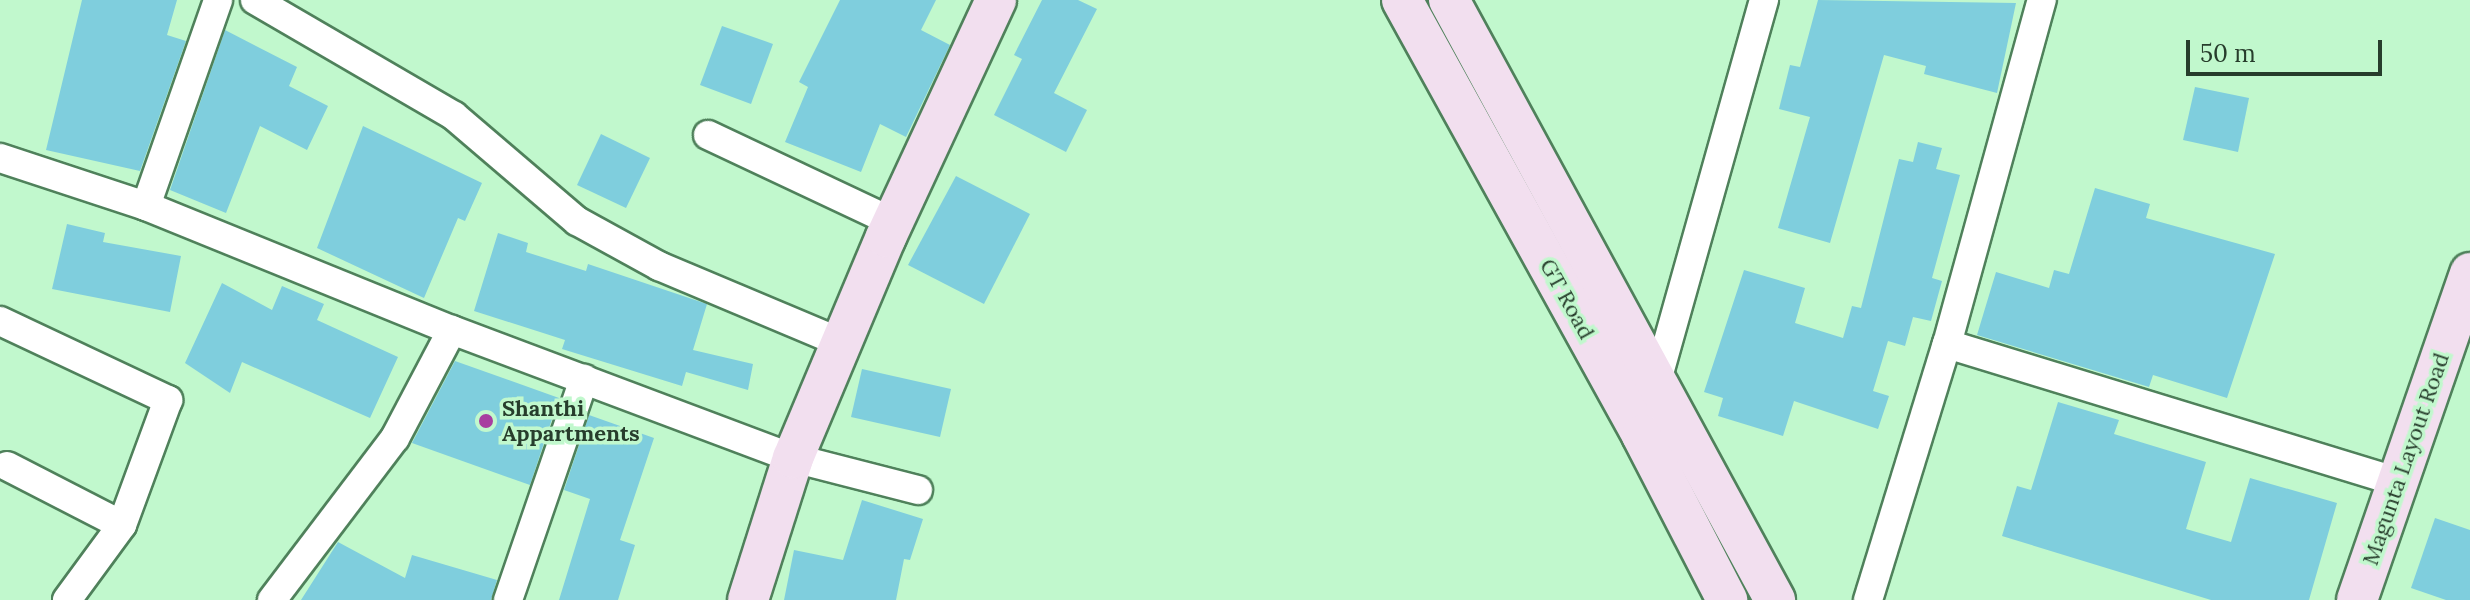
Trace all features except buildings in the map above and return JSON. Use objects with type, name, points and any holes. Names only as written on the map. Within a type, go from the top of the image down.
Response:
[{"type":"main road","points":[[748,600],[793,458],[893,222],[996,0]]},
{"type":"main road","name":"GT Road","points":[[1402,0],[1642,435],[1727,600]]},
{"type":"main road","points":[[1449,0],[1658,377],[1761,595]]},
{"type":"main road","name":"Magunta Layout Road","points":[[2357,600],[2470,273]]},
{"type":"street","points":[[146,206],[218,0]]},
{"type":"street","points":[[255,0],[454,116],[577,221],[659,266],[842,343]]},
{"type":"street","points":[[1658,377],[1764,0]]},
{"type":"street","points":[[1868,600],[1947,344],[2042,0]]},
{"type":"street","points":[[708,135],[893,222]]},
{"type":"street","points":[[0,158],[146,206],[452,330],[793,458],[918,490]]},
{"type":"street","points":[[0,321],[168,400],[122,525],[67,600]]},
{"type":"street","points":[[272,600],[395,438],[452,330]]},
{"type":"street","points":[[1947,344],[2398,482]]},
{"type":"street","points":[[508,600],[584,379]]},
{"type":"street","points":[[7,466],[122,525]]},
{"type":"place","name":"Shanthi Appartments","points":[[486,421]]}]
